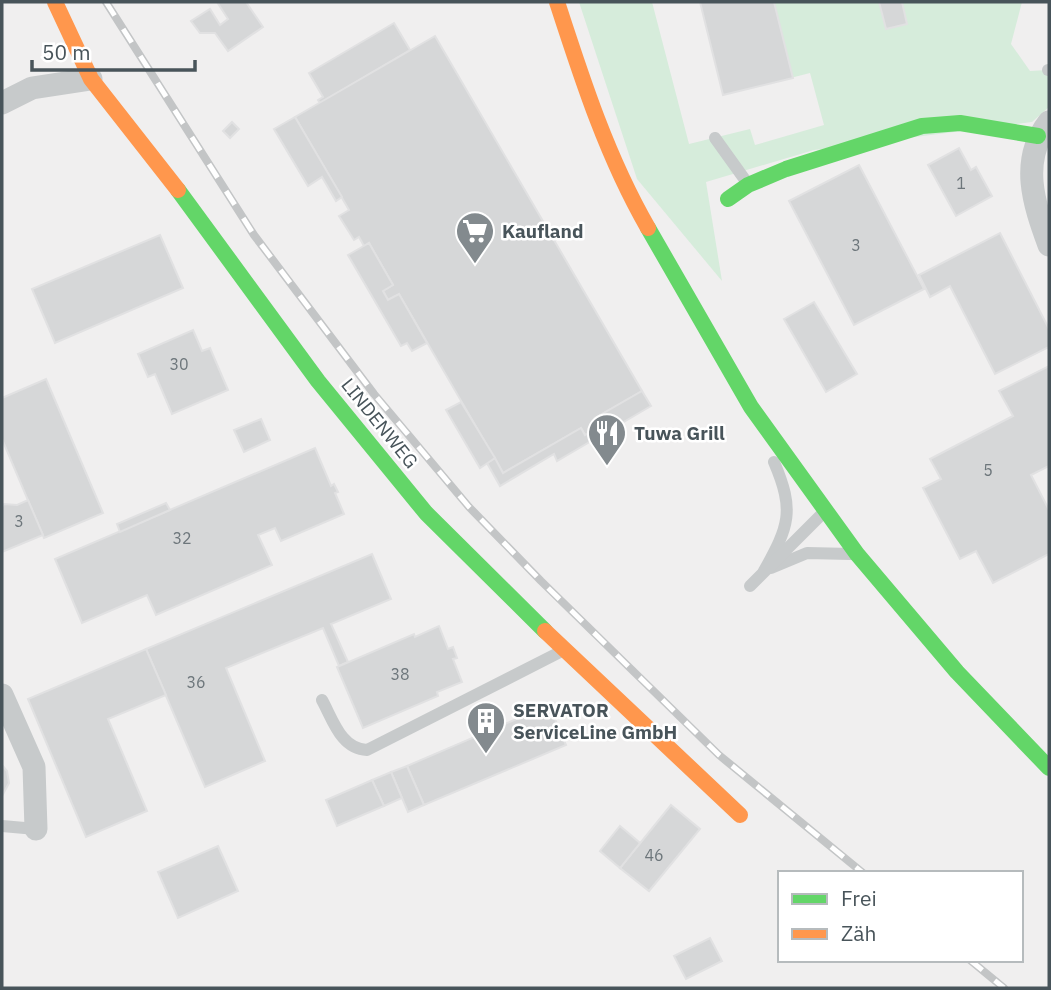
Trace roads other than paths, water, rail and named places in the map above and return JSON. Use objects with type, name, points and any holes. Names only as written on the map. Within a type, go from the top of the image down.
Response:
[{"type":"street","name":"LINDENWEG","points":[[55,2],[91,79],[161,167],[318,381],[426,513],[564,650],[740,816]]},
{"type":"street","points":[[557,2],[583,82],[625,188],[751,407],[857,554],[957,672],[1049,768]]},
{"type":"street","points":[[2,103],[32,88],[91,79]]},
{"type":"street","points":[[728,199],[748,185],[786,169],[922,127],[960,123],[1044,129],[1031,167],[1035,208],[1049,245]]},
{"type":"street","points":[[2,695],[34,767],[36,828]]},
{"type":"lane","points":[[715,138],[748,185]]},
{"type":"lane","points":[[751,407],[782,480],[789,513],[784,534],[764,571]]},
{"type":"lane","points":[[750,586],[825,512]]},
{"type":"lane","points":[[764,571],[807,553],[857,554]]},
{"type":"lane","points":[[322,700],[341,736],[354,747],[367,750],[564,650]]},
{"type":"lane","points":[[2,826],[36,828]]},
{"type":"railway","points":[[106,2],[254,235],[374,394],[469,507],[719,755],[861,871]]},
{"type":"railway","points":[[972,962],[1004,988]]},
{"type":"place","name":"Kaufland","points":[[475,265]]},
{"type":"place","name":"Tuwa Grill","points":[[607,467]]},
{"type":"place","name":"SERVATOR ServiceLine GmbH","points":[[486,755]]}]
